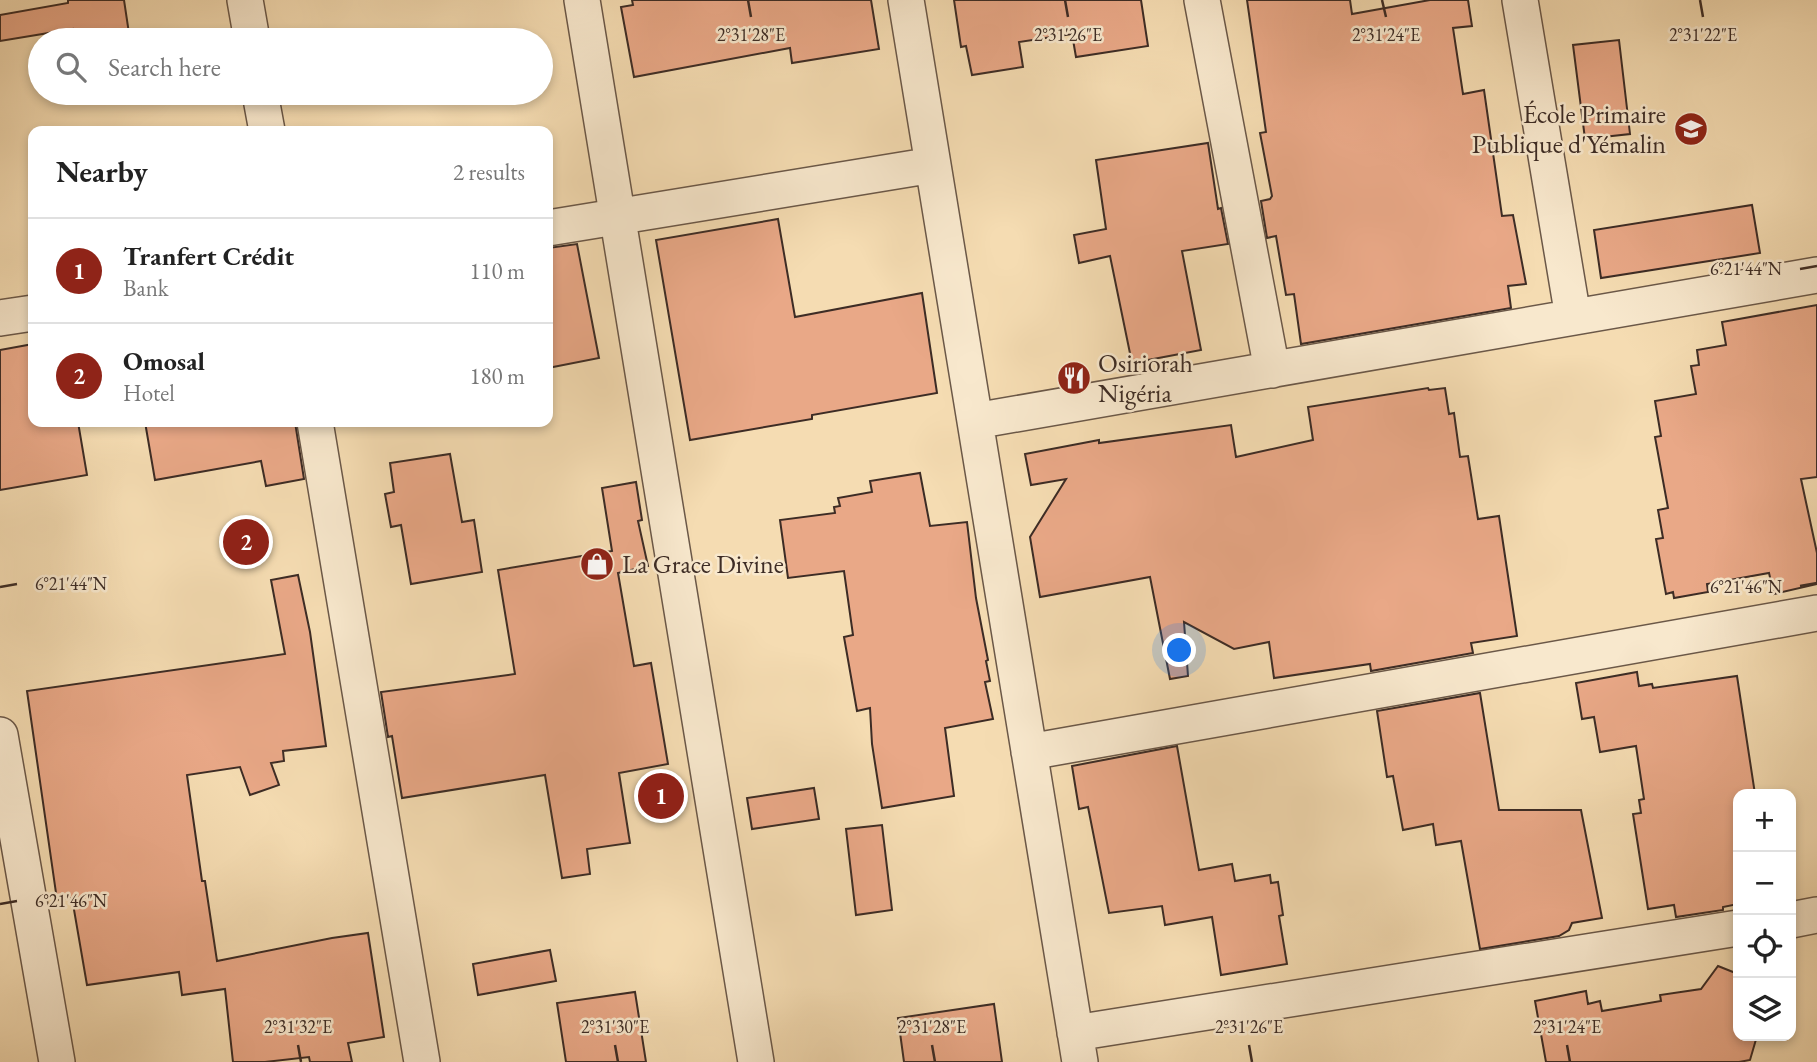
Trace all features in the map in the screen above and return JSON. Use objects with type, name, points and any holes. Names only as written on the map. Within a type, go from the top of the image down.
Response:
[{"type":"street","points":[[245,0],[250,28]]},
{"type":"street","points":[[582,0],[756,1062]]},
{"type":"street","points":[[906,0],[1078,1047],[1733,929]]},
{"type":"street","points":[[1202,0],[1272,370]]},
{"type":"street","points":[[1520,0],[1573,317]]},
{"type":"street","points":[[262,105],[266,126]]},
{"type":"street","points":[[553,227],[933,165]]},
{"type":"street","points":[[975,421],[1817,275]]},
{"type":"street","points":[[0,318],[28,314]]},
{"type":"street","points":[[316,427],[422,1062]]},
{"type":"street","points":[[1029,752],[1817,613]]},
{"type":"street","points":[[0,734],[57,1062]]},
{"type":"street","points":[[1796,919],[1817,915]]},
{"type":"building","points":[[68,0],[124,0],[128,28],[28,28],[28,36],[0,41],[0,15],[68,3]]},
{"type":"building","points":[[632,0],[871,0],[879,49],[792,63],[790,48],[634,77],[621,7],[633,5]]},
{"type":"building","points":[[954,0],[1141,0],[1148,46],[1076,57],[1072,34],[1019,42],[1023,67],[972,75],[966,46],[961,47]]},
{"type":"building","points":[[1247,0],[1350,0],[1352,14],[1430,0],[1468,0],[1472,26],[1453,28],[1463,94],[1484,90],[1502,216],[1513,215],[1526,284],[1508,286],[1511,308],[1301,344],[1294,294],[1286,295],[1276,236],[1267,238],[1261,201],[1272,196],[1260,133],[1266,132]]},
{"type":"building","points":[[1619,40],[1630,134],[1585,139],[1573,45]]},
{"type":"building","points":[[1208,143],[1218,209],[1221,208],[1228,244],[1182,251],[1201,350],[1132,363],[1110,256],[1079,263],[1074,235],[1106,229],[1096,160]]},
{"type":"building","points":[[1752,205],[1760,253],[1601,278],[1594,230]]},
{"type":"building","points":[[778,219],[795,317],[922,293],[937,393],[812,415],[812,419],[690,440],[656,240]]},
{"type":"building","points":[[577,244],[599,358],[553,367],[553,247]]},
{"type":"building","points":[[1817,305],[1817,477],[1801,479],[1817,553],[1817,584],[1774,594],[1769,573],[1707,584],[1708,592],[1674,598],[1673,592],[1666,594],[1656,539],[1663,538],[1658,510],[1668,508],[1655,437],[1661,436],[1655,401],[1696,394],[1691,366],[1699,365],[1697,350],[1726,345],[1722,322]]},
{"type":"building","points":[[28,345],[28,427],[79,427],[87,475],[0,490],[0,350]]},
{"type":"building","points":[[1428,388],[1445,388],[1449,414],[1454,413],[1460,457],[1468,456],[1478,519],[1499,516],[1517,636],[1471,643],[1473,653],[1371,671],[1370,664],[1274,678],[1269,642],[1234,649],[1184,622],[1188,676],[1170,679],[1150,577],[1040,597],[1030,537],[1066,479],[1031,485],[1025,454],[1099,440],[1099,443],[1231,425],[1236,457],[1313,440],[1308,407]]},
{"type":"building","points":[[146,427],[296,427],[304,479],[266,486],[261,461],[155,480]]},
{"type":"building","points":[[450,454],[462,522],[474,520],[482,572],[411,584],[401,525],[391,527],[385,494],[394,492],[390,463]]},
{"type":"building","points":[[920,473],[930,526],[967,522],[976,598],[988,660],[990,681],[985,682],[993,719],[945,728],[954,796],[882,808],[872,744],[870,708],[857,711],[844,637],[853,635],[844,571],[788,578],[780,520],[835,513],[834,507],[840,506],[838,498],[872,492],[870,481]]},
{"type":"building","points":[[636,482],[642,520],[638,521],[648,566],[618,573],[634,666],[651,663],[668,764],[619,773],[630,843],[587,849],[590,874],[562,878],[545,775],[402,798],[392,736],[388,737],[381,692],[515,674],[498,570],[612,551],[602,488]]},
{"type":"building","points":[[298,575],[310,632],[326,746],[283,751],[284,761],[271,763],[279,785],[250,795],[240,767],[187,775],[202,881],[205,881],[217,961],[368,933],[384,1037],[348,1043],[352,1062],[310,1062],[309,1057],[265,1062],[233,1062],[225,989],[182,995],[179,972],[87,985],[72,898],[57,900],[27,691],[285,654],[271,580]]},
{"type":"building","points":[[1637,672],[1639,686],[1652,684],[1653,688],[1737,676],[1754,789],[1733,789],[1733,905],[1723,907],[1723,910],[1676,917],[1674,905],[1648,909],[1633,814],[1641,813],[1639,800],[1644,799],[1636,746],[1600,752],[1594,717],[1582,719],[1576,683]]},
{"type":"building","points":[[1480,693],[1499,810],[1581,810],[1602,918],[1572,923],[1569,930],[1559,936],[1480,949],[1461,841],[1436,845],[1433,824],[1403,830],[1393,776],[1387,777],[1377,711]]},
{"type":"building","points":[[1177,746],[1199,870],[1232,864],[1235,881],[1270,875],[1271,883],[1278,882],[1283,915],[1279,916],[1287,964],[1221,975],[1212,917],[1165,925],[1162,906],[1109,913],[1088,807],[1079,809],[1072,766]]},
{"type":"building","points":[[814,788],[819,819],[752,829],[747,798]]},
{"type":"building","points":[[882,825],[892,910],[856,915],[846,829]]},
{"type":"building","points":[[550,950],[556,981],[478,995],[473,964]]},
{"type":"building","points":[[1718,966],[1733,972],[1733,1041],[1756,1041],[1750,1060],[1546,1062],[1535,1001],[1586,991],[1588,1004],[1600,1001],[1602,1011],[1661,1001],[1660,995],[1701,989]]},
{"type":"building","points":[[635,992],[646,1062],[566,1062],[557,1003]]},
{"type":"building","points":[[994,1004],[1002,1062],[904,1062],[898,1018]]},
{"type":"place","name":"École Primaire Publique d'Yémalin","points":[[1691,129]]},
{"type":"place","name":"Osiriorah Nigéria","points":[[1074,378]]},
{"type":"place","name":"Omosal","points":[[246,542]]},
{"type":"place","name":"La Grace Divine","points":[[597,564]]},
{"type":"place","name":"Tranfert Crédit","points":[[661,796]]}]
